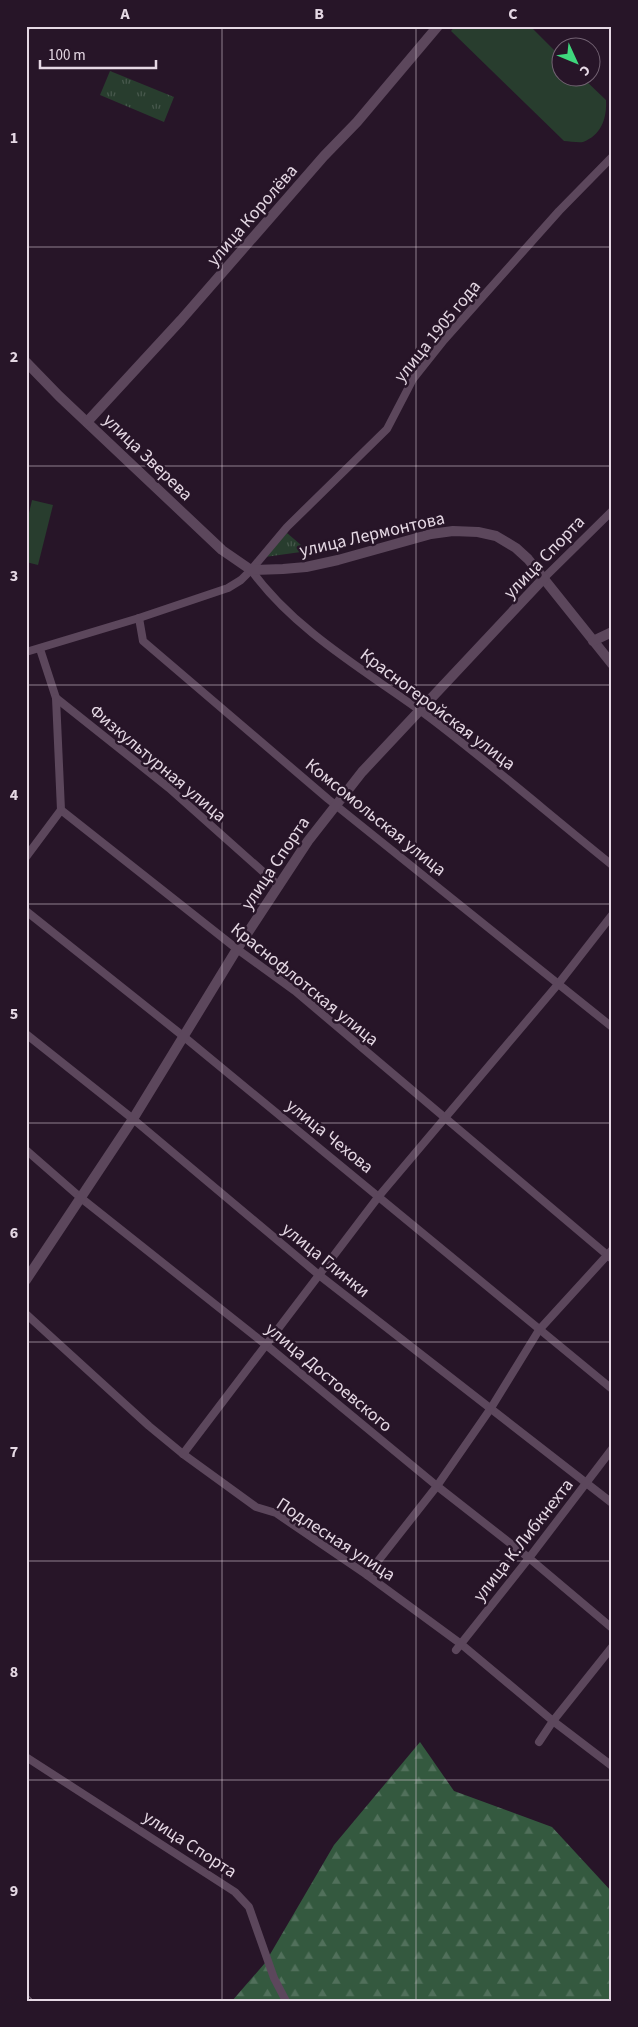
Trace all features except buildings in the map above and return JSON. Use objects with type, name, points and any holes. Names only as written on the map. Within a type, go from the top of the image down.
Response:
[{"type":"main road","name":"улица Королёва","points":[[87,422],[181,320],[324,156],[357,122],[438,26]]},
{"type":"main road","name":"улица Зверева","points":[[26,362],[222,550],[251,570]]},
{"type":"main road","name":"улица Лермонтова","points":[[251,570],[306,567],[431,534],[461,531],[496,536],[506,541],[528,559],[612,664]]},
{"type":"main road","name":"улица Спорта","points":[[26,1280],[133,1119],[237,949],[335,805],[362,772],[419,710],[544,578]]},
{"type":"main road","points":[[593,640],[612,632]]},
{"type":"street","name":"улица 1905 года","points":[[251,570],[287,527],[386,429],[398,411],[413,379],[444,340],[559,212],[612,157]]},
{"type":"street","name":"улица Спорта","points":[[544,578],[612,510]]},
{"type":"street","points":[[26,652],[139,618],[228,588],[241,580],[251,570]]},
{"type":"street","name":"Красногеройская улица","points":[[251,570],[268,592],[296,620],[377,682],[419,710],[612,866]]},
{"type":"street","name":"Комсомольская улица","points":[[139,618],[143,641],[335,805],[612,1027]]},
{"type":"street","points":[[26,857],[61,810],[56,698],[40,649]]},
{"type":"street","name":"Физкультурная улица","points":[[56,698],[169,788],[279,886]]},
{"type":"street","name":"Краснофлотская улица","points":[[61,810],[237,949],[295,991],[610,1255]]},
{"type":"street","name":"улица Чехова","points":[[26,911],[183,1036],[612,1389]]},
{"type":"street","points":[[183,1454],[379,1196],[558,983],[612,915]]},
{"type":"street","name":"улица Глинки","points":[[26,1034],[133,1119],[320,1275],[612,1503]]},
{"type":"street","name":"улица Достоевского","points":[[26,1150],[81,1198],[265,1344],[437,1486],[529,1558],[612,1628]]},
{"type":"street","points":[[367,1575],[437,1486],[491,1408],[539,1330],[610,1255]]},
{"type":"street","name":"Подлесная улица","points":[[26,1314],[149,1426],[183,1454],[256,1507],[276,1513],[367,1575],[612,1766]]},
{"type":"street","name":"улица К.Либкнехта","points":[[458,1647],[529,1558],[612,1448]]},
{"type":"street","points":[[539,1742],[553,1721],[612,1647]]},
{"type":"street","name":"улица Спорта","points":[[26,1757],[235,1892],[249,1907],[274,1978],[286,2001]]},
{"type":"green space","points":[[455,26],[530,26],[550,46],[550,88],[593,88],[606,100],[606,113],[599,130],[595,135],[583,142],[564,141],[451,31]]},
{"type":"green space","points":[[110,71],[174,97],[164,122],[100,95]]},
{"type":"green space","points":[[32,500],[53,505],[38,565],[26,562],[26,526]]},
{"type":"green space","points":[[287,533],[308,551],[265,557]]},
{"type":"green space","points":[[420,1742],[454,1791],[552,1827],[612,1892],[612,2001],[232,2001],[265,1963],[334,1845]]},
{"type":"railway","points":[[26,1996],[31,2001]]}]
